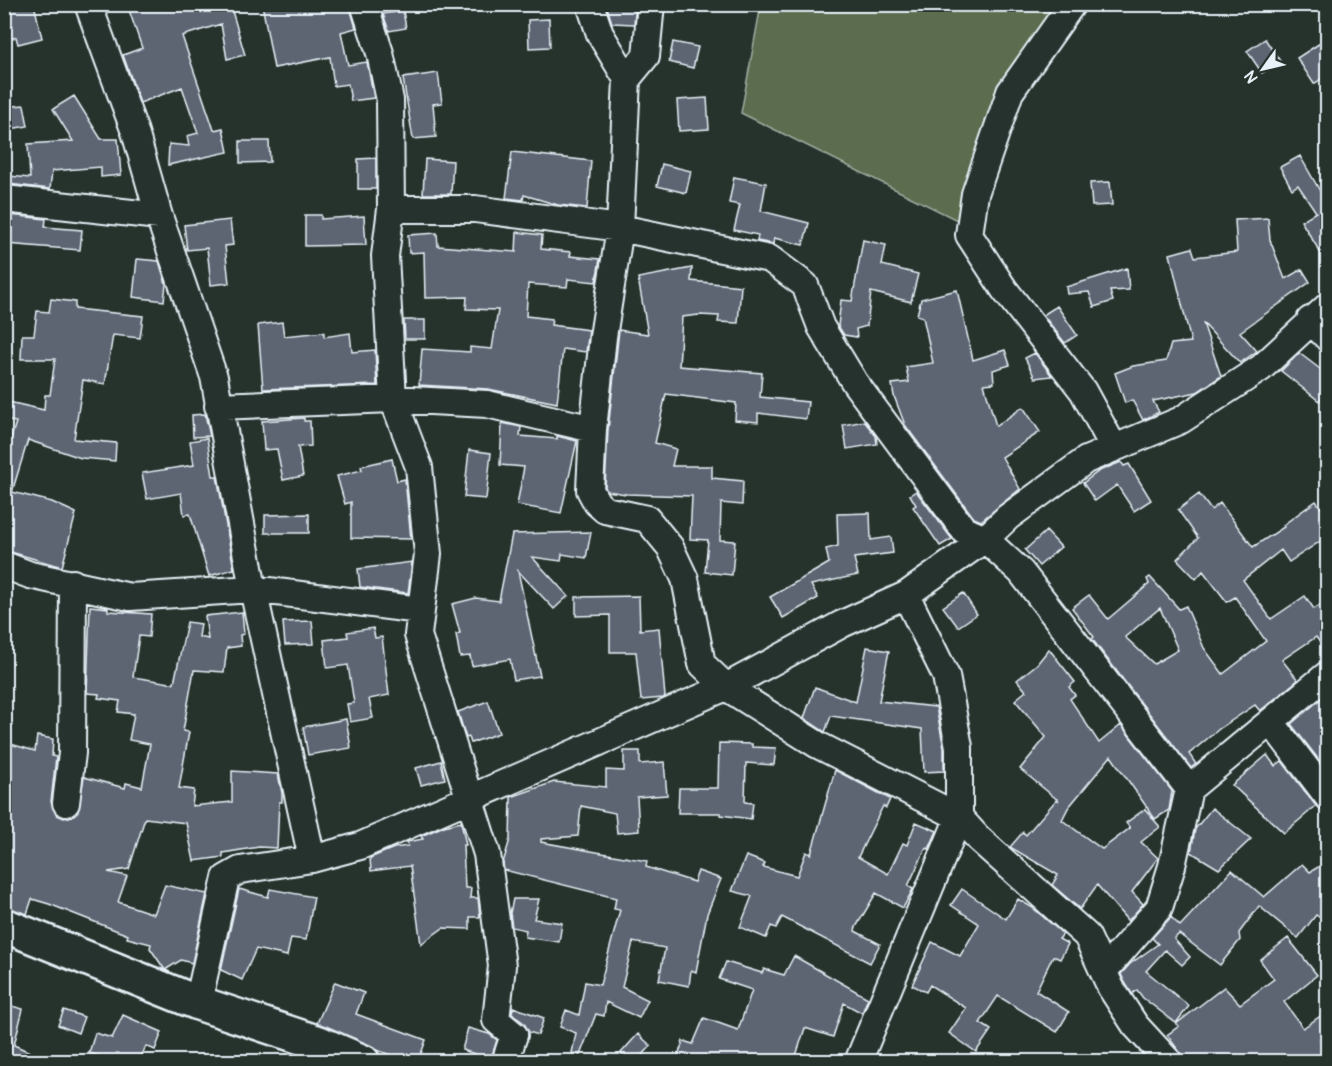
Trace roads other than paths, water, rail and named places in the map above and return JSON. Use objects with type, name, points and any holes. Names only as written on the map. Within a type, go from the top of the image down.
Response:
[{"type":"main road","points":[[4,925],[314,1052],[363,1062]]},
{"type":"street","points":[[88,4],[135,132],[159,216],[214,377],[253,590],[312,859]]},
{"type":"street","points":[[364,4],[380,53],[390,100],[391,209],[385,256],[393,399],[419,467],[428,554],[418,635],[487,854],[501,966],[496,1020],[514,1035],[505,1062]]},
{"type":"street","points":[[590,4],[600,34],[627,79],[620,228],[603,338],[593,429],[590,490],[604,510],[647,519],[659,531],[685,579],[702,664],[726,687],[818,745],[959,817],[979,839],[1087,936],[1111,988],[1135,1025],[1168,1062]]},
{"type":"street","points":[[627,79],[646,56],[651,4]]},
{"type":"street","points":[[1072,4],[1010,92],[977,184],[969,236],[1004,289],[1083,391],[1114,448]]},
{"type":"street","points":[[4,199],[159,216]]},
{"type":"street","points":[[391,209],[475,209],[620,228],[770,259],[806,285],[821,327],[855,383],[964,530],[985,539],[1021,572],[1189,789]]},
{"type":"street","points":[[198,1003],[226,878],[240,870],[312,859],[360,846],[726,687],[842,624],[906,595],[985,539],[1008,517],[1086,460],[1181,420],[1261,368],[1319,313],[1328,338]]},
{"type":"street","points":[[218,406],[393,399],[487,404],[593,429]]},
{"type":"street","points":[[4,565],[30,575],[130,597],[253,590],[420,610]]},
{"type":"street","points":[[66,803],[72,753],[73,584]]},
{"type":"street","points":[[858,1062],[959,817],[959,747],[946,676],[906,595]]},
{"type":"street","points":[[1104,971],[1160,908],[1189,789],[1328,674]]},
{"type":"street","points":[[1270,722],[1328,797]]}]
